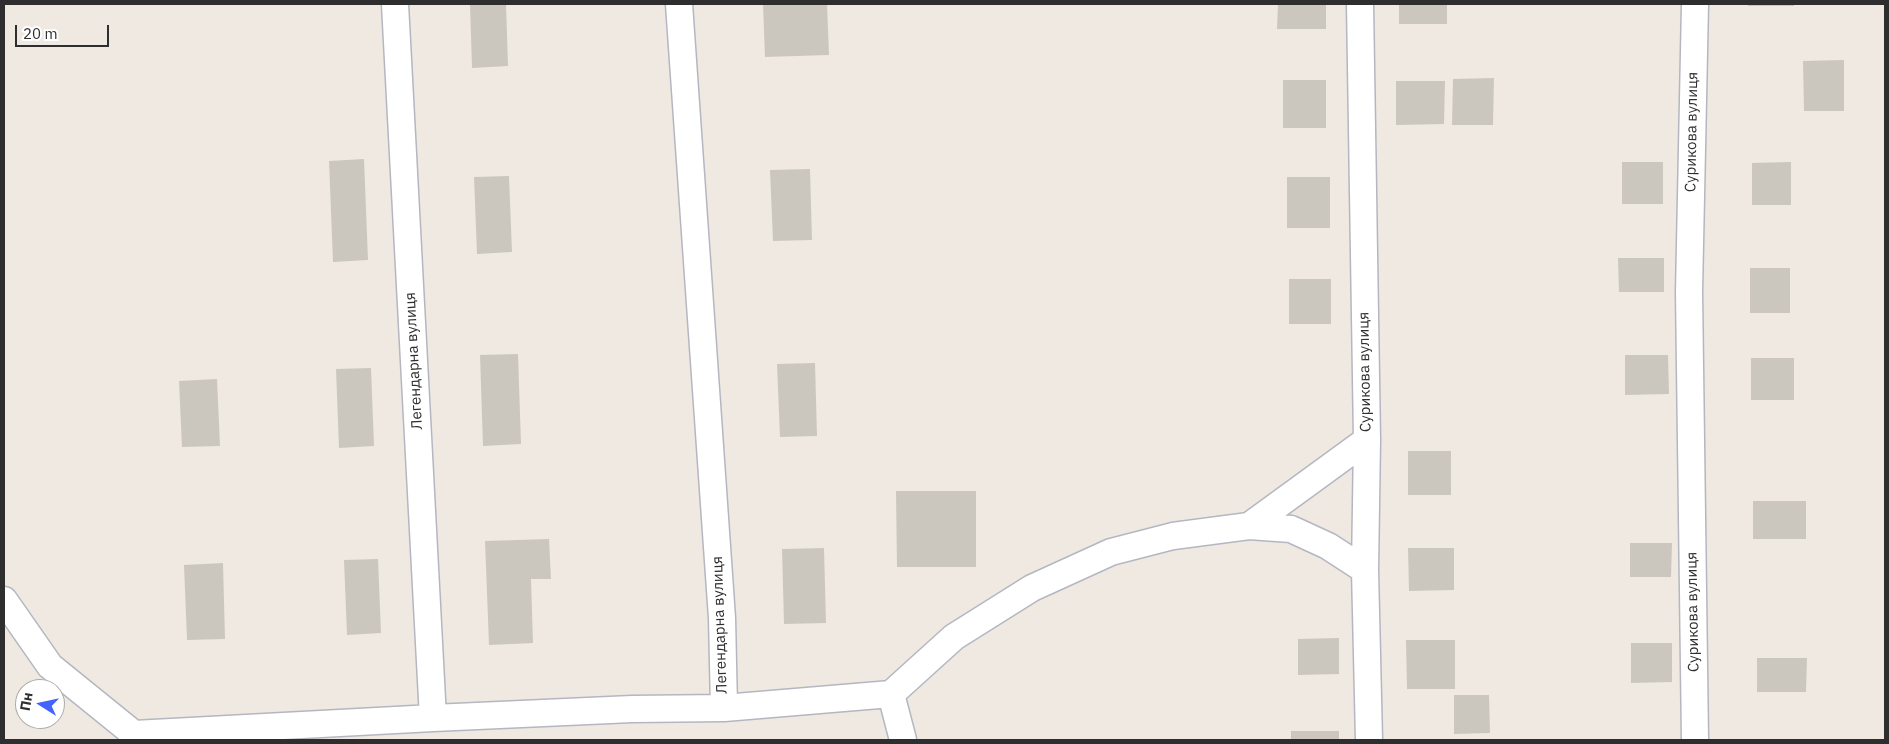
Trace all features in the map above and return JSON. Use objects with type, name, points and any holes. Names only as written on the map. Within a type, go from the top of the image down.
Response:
[{"type":"street","name":"Легендарна вулиця","points":[[395,4],[433,718]]},
{"type":"street","name":"Легендарна вулиця","points":[[679,4],[722,618],[724,708]]},
{"type":"street","name":"Сурикова вулиця","points":[[1360,4],[1366,440],[1365,570],[1369,740]]},
{"type":"street","name":"Сурикова вулиця","points":[[1695,4],[1689,292],[1695,740]]},
{"type":"street","points":[[1249,526],[1366,440]]},
{"type":"street","points":[[903,740],[891,694],[954,637],[1032,588],[1111,552],[1173,536],[1249,526],[1291,529],[1328,546],[1365,570]]},
{"type":"street","name":"Легендарна вулиця","points":[[4,600],[50,666],[134,734],[632,709],[724,708],[891,694]]},
{"type":"building","points":[[470,4],[506,4],[508,66],[472,68]]},
{"type":"building","points":[[763,4],[827,4],[829,55],[765,57]]},
{"type":"building","points":[[1278,4],[1326,4],[1326,29],[1277,29]]},
{"type":"building","points":[[1399,4],[1447,4],[1447,24],[1399,24]]},
{"type":"building","points":[[1748,4],[1794,4],[1794,6],[1748,6]]},
{"type":"building","points":[[1844,60],[1844,111],[1804,111],[1803,61]]},
{"type":"building","points":[[1494,78],[1493,125],[1452,125],[1453,79]]},
{"type":"building","points":[[1283,80],[1326,80],[1326,128],[1283,128]]},
{"type":"building","points":[[1396,81],[1445,81],[1444,124],[1396,125]]},
{"type":"building","points":[[364,159],[368,260],[333,262],[329,161]]},
{"type":"building","points":[[1622,162],[1663,162],[1663,204],[1622,204]]},
{"type":"building","points":[[1791,162],[1791,205],[1752,205],[1752,163]]},
{"type":"building","points":[[810,169],[812,240],[773,241],[770,170]]},
{"type":"building","points":[[509,176],[512,252],[477,254],[474,177]]},
{"type":"building","points":[[1287,177],[1330,177],[1330,228],[1287,228]]},
{"type":"building","points":[[1618,258],[1664,258],[1664,292],[1619,292]]},
{"type":"building","points":[[1750,268],[1790,268],[1790,313],[1750,313]]},
{"type":"building","points":[[1289,279],[1331,279],[1331,324],[1289,324]]},
{"type":"building","points":[[518,354],[521,444],[483,446],[480,355]]},
{"type":"building","points":[[1625,355],[1668,355],[1669,394],[1625,395]]},
{"type":"building","points":[[1751,358],[1794,358],[1794,400],[1751,400]]},
{"type":"building","points":[[815,363],[817,436],[780,437],[777,364]]},
{"type":"building","points":[[371,368],[374,446],[339,448],[336,369]]},
{"type":"building","points":[[217,379],[220,446],[182,447],[179,381]]},
{"type":"building","points":[[1408,451],[1451,451],[1451,495],[1408,495]]},
{"type":"building","points":[[896,491],[976,491],[976,567],[897,567]]},
{"type":"building","points":[[1753,501],[1806,501],[1806,539],[1753,539]]},
{"type":"building","points":[[549,539],[551,579],[531,579],[533,643],[489,645],[485,541]]},
{"type":"building","points":[[1630,543],[1672,543],[1671,577],[1630,577]]},
{"type":"building","points":[[824,548],[826,623],[784,624],[782,549]]},
{"type":"building","points":[[1408,548],[1454,548],[1454,590],[1409,591]]},
{"type":"building","points":[[378,559],[381,633],[347,635],[344,560]]},
{"type":"building","points":[[223,563],[225,639],[187,640],[184,565]]},
{"type":"building","points":[[1339,638],[1339,674],[1298,675],[1298,639]]},
{"type":"building","points":[[1406,640],[1455,640],[1455,689],[1407,689]]},
{"type":"building","points":[[1631,643],[1672,643],[1672,682],[1631,683]]},
{"type":"building","points":[[1757,658],[1807,658],[1806,692],[1757,692]]},
{"type":"building","points":[[1454,695],[1489,695],[1490,733],[1454,734]]},
{"type":"building","points":[[1291,731],[1339,731],[1339,740],[1291,740]]}]
